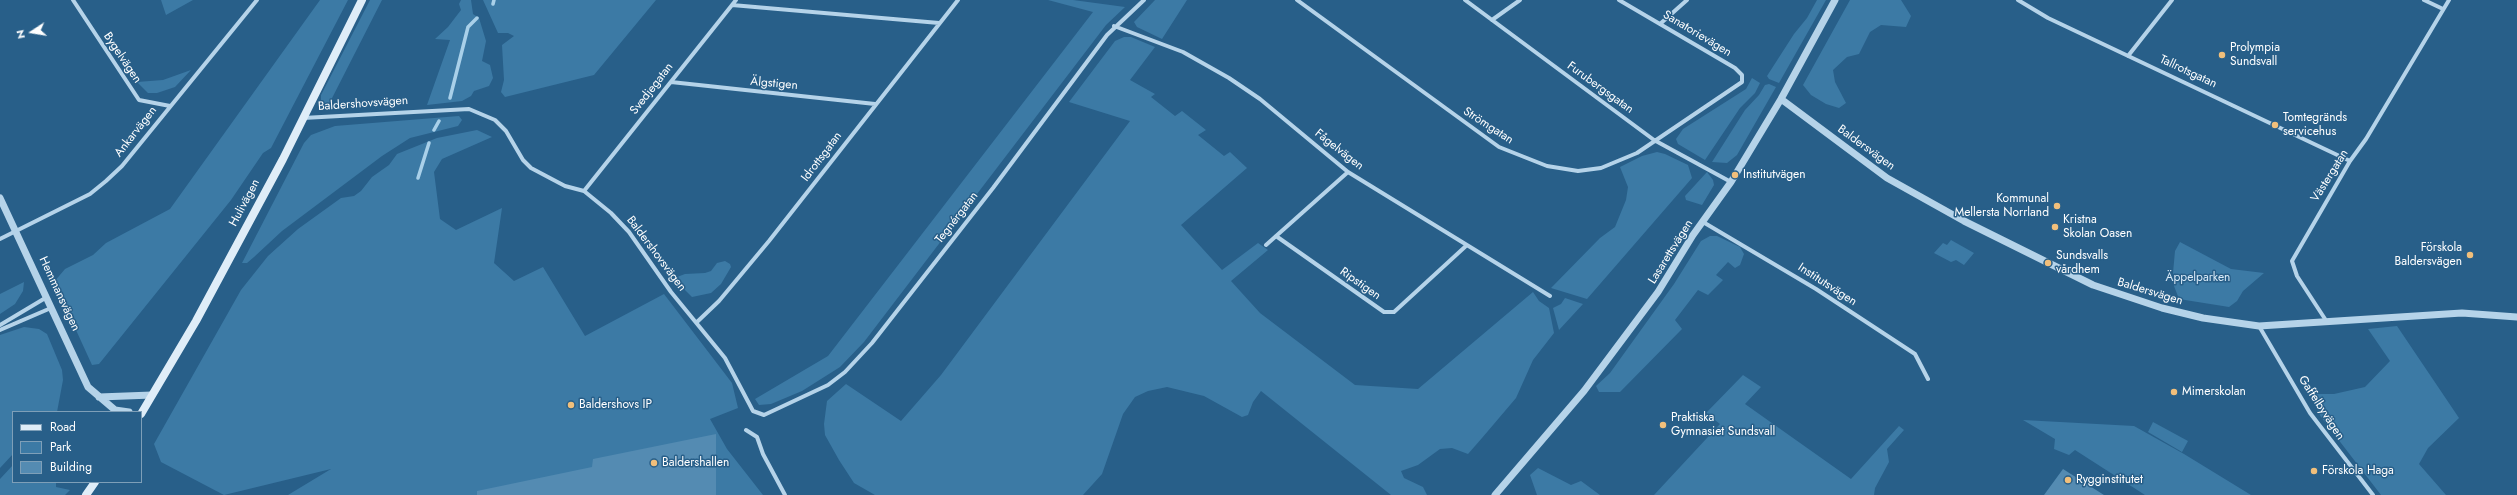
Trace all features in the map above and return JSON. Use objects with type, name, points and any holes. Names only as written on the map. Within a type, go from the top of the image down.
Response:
[{"type":"main road","name":"Hulivägen","points":[[142,412],[196,321],[303,118],[362,0]]},
{"type":"main road","points":[[86,495],[94,483]]},
{"type":"street","name":"Bygelvägen","points":[[73,0],[139,100],[170,106]]},
{"type":"street","name":"Ankarvägen","points":[[0,239],[90,194],[106,181],[122,166],[257,0]]},
{"type":"street","name":"Svedjegatan","points":[[584,191],[736,0]]},
{"type":"street","name":"Idrottsgatan","points":[[697,322],[719,301],[769,241],[958,0]]},
{"type":"street","name":"Tegnérgatan","points":[[760,415],[794,402],[828,385],[845,372],[872,343],[993,188],[1114,26],[1144,0]]},
{"type":"street","name":"Strömgatan","points":[[1297,0],[1320,15],[1433,101],[1498,147],[1520,157],[1547,166],[1578,171],[1601,168],[1637,153],[1654,140],[1739,86],[1742,82],[1742,75]]},
{"type":"street","name":"Furubergsgatan","points":[[1464,0],[1654,140],[1731,182]]},
{"type":"street","points":[[1492,20],[1520,0]]},
{"type":"street","name":"Sanatorievägen","points":[[1619,0],[1735,68],[1742,75]]},
{"type":"street","points":[[1660,24],[1687,0]]},
{"type":"street","name":"Lasarettsvägen","points":[[1496,495],[1584,391],[1658,292],[1702,222],[1731,182],[1781,99],[1835,0]]},
{"type":"street","name":"Tallrotsgatan","points":[[2018,0],[2048,18],[2350,161]]},
{"type":"street","points":[[2128,56],[2172,0]]},
{"type":"street","points":[[2424,0],[2443,8]]},
{"type":"street","name":"Västergatan","points":[[2327,322],[2296,276],[2292,261],[2350,161],[2366,139],[2395,87],[2449,0]]},
{"type":"street","points":[[732,5],[939,23]]},
{"type":"street","name":"Fågelvägen","points":[[1114,26],[1182,52],[1229,78],[1260,99],[1348,172],[1550,296]]},
{"type":"street","name":"Älgstigen","points":[[671,82],[875,104]]},
{"type":"street","name":"Baldersvägen","points":[[1781,99],[1887,178],[1964,221],[2056,268],[2093,285],[2162,308],[2203,318],[2259,326],[2462,313],[2517,317]]},
{"type":"street","name":"Baldershovsvägen","points":[[303,118],[469,109],[495,120],[506,131],[523,160],[531,168],[565,186],[584,191],[611,213],[629,232],[672,292],[725,358],[753,411],[760,415]]},
{"type":"street","points":[[1266,245],[1348,172]]},
{"type":"street","name":"Hemmansvägen","points":[[0,198],[88,388],[115,410],[122,411]]},
{"type":"street","name":"Institutsvägen","points":[[1702,222],[1816,290],[1914,354],[1928,379]]},
{"type":"street","name":"Ripstigen","points":[[1276,236],[1384,312],[1394,312],[1467,245]]},
{"type":"street","points":[[0,325],[14,315],[46,297]]},
{"type":"street","points":[[0,330],[50,308]]},
{"type":"street","name":"Gaffelbyvägen","points":[[2259,326],[2310,413],[2373,495]]},
{"type":"street","points":[[99,397],[152,395]]},
{"type":"street","points":[[746,430],[757,437],[763,454],[785,495]]},
{"type":"green space","points":[[161,0],[193,0],[166,15]]},
{"type":"green space","points":[[320,0],[348,0],[271,148],[263,153],[231,200],[99,364],[92,365],[54,282],[65,269],[93,255],[106,243],[170,209]]},
{"type":"green space","points":[[370,0],[382,0],[328,106],[321,101],[321,95]]},
{"type":"green space","points":[[461,0],[471,0],[473,14],[479,18],[486,41],[482,61],[490,65],[493,78],[489,86],[474,91],[471,96],[462,101],[427,105],[450,40],[435,39],[448,27],[461,10],[459,4]]},
{"type":"green space","points":[[483,0],[656,0],[594,75],[505,97],[501,92],[504,80],[502,45],[514,36],[508,33],[498,33]]},
{"type":"green space","points":[[1048,0],[1073,0],[1125,7],[1106,25],[864,342],[840,367],[802,391],[771,404],[759,405],[755,399],[828,356],[1093,12]]},
{"type":"green space","points":[[1155,0],[1187,0],[1162,39],[1137,27],[1134,22]]},
{"type":"green space","points":[[1817,0],[1826,0],[1779,83],[1769,79],[1767,76],[1794,34],[1807,18]]},
{"type":"green space","points":[[1850,0],[1901,0],[1911,16],[1906,27],[1881,25],[1870,32],[1859,54],[1847,57],[1833,70],[1835,82],[1846,103],[1839,108],[1826,104],[1811,95],[1803,85]]},
{"type":"green space","points":[[1124,37],[1131,37],[1155,47],[1130,80],[1155,94],[1151,97],[1175,116],[1182,111],[1206,130],[1198,135],[1224,156],[1230,152],[1247,168],[1181,225],[1222,270],[1258,243],[1268,250],[1231,281],[1260,313],[1355,385],[1418,389],[1533,292],[1539,301],[1549,308],[1554,333],[1533,360],[1516,398],[1468,454],[1452,448],[1440,449],[1418,465],[1401,471],[1404,478],[1423,487],[1427,495],[1391,495],[1261,391],[1253,402],[1248,415],[1242,417],[1204,396],[1167,387],[1148,391],[1135,397],[1123,414],[1102,474],[1083,495],[875,495],[854,483],[825,435],[824,424],[827,401],[846,384],[901,421],[941,375],[1130,121],[1069,102],[1115,41]]},
{"type":"green space","points":[[191,70],[175,87],[157,93],[148,93],[137,82],[163,80]]},
{"type":"green space","points":[[1752,78],[1760,83],[1755,93],[1740,108],[1705,160],[1678,144],[1676,139],[1683,129],[1746,89]]},
{"type":"green space","points":[[1769,84],[1776,87],[1737,155],[1727,163],[1712,162],[1745,110],[1759,95],[1765,85]]},
{"type":"green space","points":[[459,116],[462,120],[458,126],[410,138],[382,156],[282,231],[247,263],[242,263],[304,143],[311,135],[335,126]]},
{"type":"green space","points":[[477,130],[492,137],[442,159],[434,172],[440,219],[456,230],[502,208],[494,263],[514,281],[543,267],[585,336],[664,294],[732,383],[738,408],[710,419],[727,449],[763,495],[288,495],[331,469],[224,495],[161,462],[154,444],[241,290],[268,256],[298,229],[341,198],[354,196],[361,191],[372,177],[389,165],[397,154],[437,138]]},
{"type":"green space","points":[[1657,152],[1665,154],[1688,165],[1692,178],[1587,299],[1551,288],[1600,238],[1615,227],[1626,200],[1628,187],[1620,167],[1642,156]]},
{"type":"green space","points":[[1707,172],[1713,180],[1714,185],[1702,205],[1686,200],[1685,196]]},
{"type":"green space","points":[[1710,236],[1717,236],[1740,247],[1744,254],[1740,265],[1735,268],[1728,262],[1716,275],[1723,280],[1708,295],[1698,290],[1675,320],[1682,329],[1620,392],[1599,392],[1596,386],[1610,373],[1674,284],[1701,241]]},
{"type":"green space","points":[[1951,240],[1974,253],[1964,265],[1956,260],[1951,262],[1934,253],[1943,243],[1947,245]]},
{"type":"green space","name":"Äppelparken","points":[[2180,242],[2231,269],[2264,273],[2243,291],[2237,301],[2229,307],[2179,299],[2174,286],[2173,273],[2175,251]]},
{"type":"green space","points":[[725,261],[730,264],[731,267],[721,284],[711,293],[692,297],[676,281],[677,277],[685,274],[705,273],[711,271],[717,263]]},
{"type":"green space","points":[[24,282],[23,291],[15,304],[0,314],[0,294]]},
{"type":"green space","points":[[1565,298],[1583,304],[1559,330],[1553,308],[1561,304]]},
{"type":"green space","points":[[2397,326],[2459,418],[2428,448],[2419,464],[2446,495],[2381,495],[2321,417],[2309,394],[2334,394],[2365,387],[2390,361],[2368,329]]},
{"type":"green space","points":[[24,327],[39,329],[47,334],[62,370],[63,380],[57,411],[12,411],[12,455],[0,468],[0,335]]},
{"type":"green space","points":[[1743,375],[1761,387],[1745,404],[1851,479],[1899,426],[1904,430],[1887,449],[1889,462],[1875,488],[1874,495],[1654,495],[1720,424],[1706,413]]},
{"type":"green space","points":[[2023,420],[2134,426],[2184,454],[2251,495],[2145,495],[2075,450],[2069,455],[2054,449],[2055,439]]},
{"type":"green space","points":[[2153,422],[2188,441],[2182,452],[2148,432]]},
{"type":"green space","points":[[12,466],[12,483],[56,483],[56,487],[70,490],[65,495],[0,495],[0,479]]},
{"type":"green space","points":[[1538,468],[1571,485],[1581,481],[1600,495],[1537,495],[1530,475]]},
{"type":"building","name":"Baldershallen","points":[[716,434],[716,495],[477,495],[477,491],[592,467],[593,459]]},
{"type":"building","name":"Rygginstitutet","points":[[2063,469],[2104,495],[2044,495]]},
{"type":"waterway","points":[[493,4],[494,0]]},
{"type":"waterway","points":[[450,98],[468,27],[477,18]]},
{"type":"waterway","points":[[434,130],[439,121]]},
{"type":"waterway","points":[[418,178],[429,143]]},
{"type":"place","name":"Prolympia Sundsvall","points":[[2222,55]]},
{"type":"place","name":"Tomtegränds servicehus","points":[[2275,125]]},
{"type":"place","name":"Institutvägen","points":[[1735,175]]},
{"type":"place","name":"Kommunal Mellersta Norrland","points":[[2057,206]]},
{"type":"place","name":"Kristna Skolan Oasen","points":[[2055,227]]},
{"type":"place","name":"Förskola Baldersvägen","points":[[2470,255]]},
{"type":"place","name":"Sundsvalls vårdhem","points":[[2048,263]]},
{"type":"place","name":"Mimerskolan","points":[[2174,392]]},
{"type":"place","name":"Baldershovs IP","points":[[571,405]]},
{"type":"place","name":"Praktiska Gymnasiet Sundsvall","points":[[1663,425]]},
{"type":"place","name":"Baldershallen","points":[[654,463]]},
{"type":"place","name":"Förskola Haga","points":[[2314,471]]},
{"type":"place","name":"Rygginstitutet","points":[[2068,480]]}]
